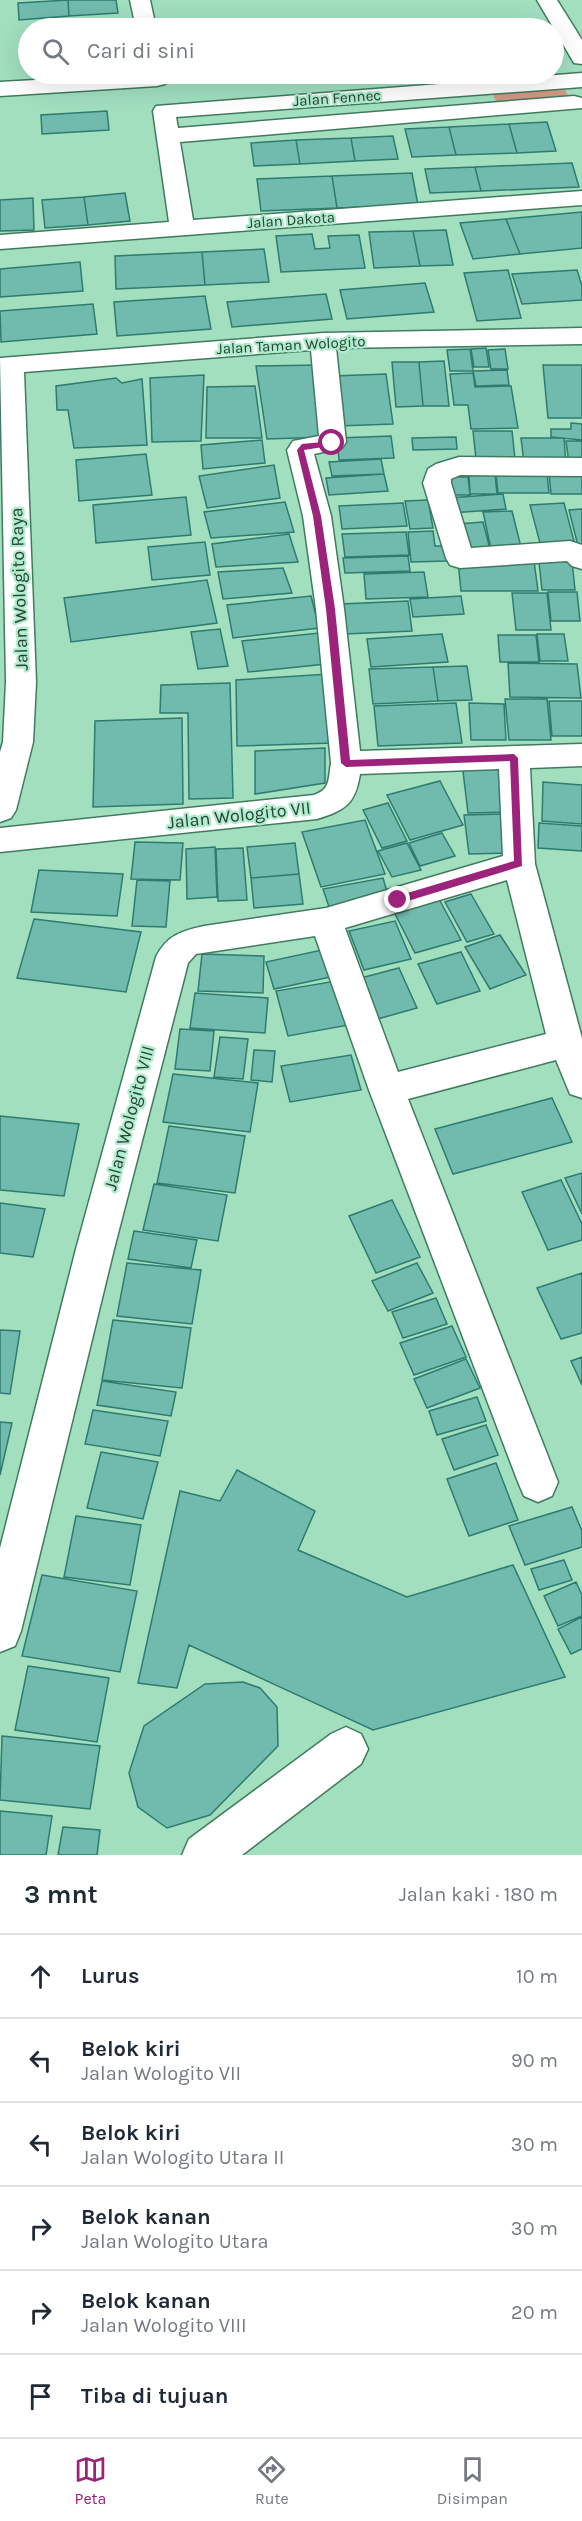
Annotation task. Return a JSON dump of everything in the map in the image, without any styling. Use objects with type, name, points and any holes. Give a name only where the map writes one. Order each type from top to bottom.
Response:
[{"type":"street","points":[[140,0],[144,18]]},
{"type":"street","points":[[547,0],[558,18]]},
{"type":"street","points":[[564,28],[582,57]]},
{"type":"street","name":"Jalan Fennec","points":[[564,81],[582,80]]},
{"type":"street","points":[[0,89],[60,84]]},
{"type":"street","points":[[159,84],[169,136],[182,228]]},
{"type":"street","name":"Jalan Fennec","points":[[164,111],[528,84]]},
{"type":"street","name":"Jalan Fennec","points":[[169,136],[582,103]]},
{"type":"street","name":"Jalan Dakota","points":[[0,242],[582,198]]},
{"type":"street","name":"Jalan Taman Wologito","points":[[6,366],[323,341],[582,336]]},
{"type":"street","name":"Jalan Wologito VII","points":[[0,840],[317,807],[334,800],[342,790],[346,763],[329,598],[317,516],[301,447],[333,442],[323,341]]},
{"type":"street","name":"Jalan Wologito Raya","points":[[0,810],[18,742],[21,682],[9,562],[6,366]]},
{"type":"street","points":[[582,467],[459,466],[438,475],[437,483],[460,558],[570,551],[576,553],[582,560]]},
{"type":"street","points":[[346,763],[582,754]]},
{"type":"street","points":[[514,758],[519,864],[566,1043],[582,1083]]},
{"type":"street","name":"Jalan Wologito VIII","points":[[0,1631],[95,1249],[173,957],[185,944],[204,939],[326,921],[519,864]]},
{"type":"street","points":[[326,921],[387,1090],[538,1482]]},
{"type":"street","points":[[387,1090],[566,1043]]},
{"type":"street","points":[[205,1855],[346,1749]]},
{"type":"shaded area","points":[[563,86],[569,97],[497,103],[492,93]]},
{"type":"building","points":[[68,0],[69,16],[19,18],[18,3]]},
{"type":"building","points":[[68,0],[116,0],[118,13],[69,16]]},
{"type":"building","points":[[107,111],[109,130],[42,134],[41,115]]},
{"type":"building","points":[[547,122],[556,151],[517,153],[509,124]]},
{"type":"building","points":[[509,124],[517,153],[456,155],[449,127]]},
{"type":"building","points":[[449,127],[456,155],[412,157],[405,129]]},
{"type":"building","points":[[393,136],[398,159],[355,161],[351,138]]},
{"type":"building","points":[[351,138],[355,161],[300,164],[296,140]]},
{"type":"building","points":[[296,140],[300,164],[254,166],[251,143]]},
{"type":"building","points":[[572,163],[579,187],[481,191],[475,167]]},
{"type":"building","points":[[475,167],[481,191],[430,193],[425,169]]},
{"type":"building","points":[[412,173],[418,205],[337,208],[332,176]]},
{"type":"building","points":[[332,176],[337,208],[261,211],[257,179]]},
{"type":"building","points":[[125,193],[130,221],[88,225],[84,197]]},
{"type":"building","points":[[84,197],[88,225],[45,228],[42,200]]},
{"type":"building","points":[[33,198],[34,230],[0,231],[0,200]]},
{"type":"building","points":[[582,212],[582,248],[520,254],[506,219]]},
{"type":"building","points":[[506,219],[520,254],[473,259],[460,223]]},
{"type":"building","points":[[446,230],[453,265],[420,266],[413,231]]},
{"type":"building","points":[[413,231],[420,266],[374,268],[369,232]]},
{"type":"building","points":[[312,234],[315,249],[330,248],[328,236],[359,235],[365,268],[281,272],[276,236]]},
{"type":"building","points":[[264,249],[269,282],[205,285],[202,252]]},
{"type":"building","points":[[202,252],[205,285],[116,289],[115,256]]},
{"type":"building","points":[[80,262],[83,291],[0,297],[0,269]]},
{"type":"building","points":[[508,270],[521,318],[477,321],[464,273]]},
{"type":"building","points":[[577,270],[582,286],[582,300],[522,304],[512,274]]},
{"type":"building","points":[[425,283],[434,312],[347,319],[340,290]]},
{"type":"building","points":[[326,294],[332,319],[232,327],[227,302]]},
{"type":"building","points":[[205,296],[211,329],[117,336],[114,302]]},
{"type":"building","points":[[93,304],[97,334],[1,342],[0,311]]},
{"type":"building","points":[[486,348],[489,367],[474,367],[471,349]]},
{"type":"building","points":[[470,349],[473,371],[450,371],[447,350]]},
{"type":"building","points":[[505,349],[508,369],[491,369],[488,350]]},
{"type":"building","points":[[444,361],[449,406],[423,406],[419,362]]},
{"type":"building","points":[[392,362],[419,362],[423,406],[396,407]]},
{"type":"building","points":[[321,365],[328,437],[267,439],[256,366]]},
{"type":"building","points":[[543,365],[582,365],[582,418],[548,418]]},
{"type":"building","points":[[507,370],[509,385],[476,386],[473,371]]},
{"type":"building","points":[[473,373],[475,387],[511,386],[518,428],[471,429],[468,405],[454,405],[450,374]]},
{"type":"building","points":[[386,374],[393,424],[338,426],[333,376]]},
{"type":"building","points":[[204,375],[201,441],[152,442],[150,378]]},
{"type":"building","points":[[116,378],[122,383],[142,379],[147,445],[74,448],[68,410],[57,410],[56,386]]},
{"type":"building","points":[[255,386],[262,438],[206,438],[207,387]]},
{"type":"building","points":[[571,423],[582,424],[582,440],[551,437],[551,429],[571,429]]},
{"type":"building","points":[[473,431],[512,431],[515,459],[476,459]]},
{"type":"building","points":[[391,436],[394,458],[339,460],[337,438]]},
{"type":"building","points":[[456,437],[457,449],[413,450],[412,438]]},
{"type":"building","points":[[521,438],[564,438],[566,464],[524,463]]},
{"type":"building","points":[[262,440],[265,463],[203,469],[201,445]]},
{"type":"building","points":[[566,441],[582,441],[582,463],[569,463]]},
{"type":"building","points":[[146,454],[152,495],[79,501],[76,460]]},
{"type":"building","points":[[381,459],[384,474],[332,476],[329,462]]},
{"type":"building","points":[[274,465],[280,498],[207,508],[199,476]]},
{"type":"building","points":[[549,473],[582,473],[582,494],[551,494]]},
{"type":"building","points":[[384,474],[388,491],[329,495],[326,478]]},
{"type":"building","points":[[469,474],[495,474],[497,494],[470,494]]},
{"type":"building","points":[[496,474],[547,474],[549,493],[498,493]]},
{"type":"building","points":[[443,477],[468,477],[470,495],[444,495]]},
{"type":"building","points":[[503,494],[506,509],[451,513],[448,498]]},
{"type":"building","points":[[186,497],[191,535],[96,543],[93,505]]},
{"type":"building","points":[[428,500],[433,528],[410,529],[405,501]]},
{"type":"building","points":[[285,502],[294,532],[211,538],[204,512]]},
{"type":"building","points":[[403,503],[407,526],[342,529],[339,506]]},
{"type":"building","points":[[564,503],[574,541],[540,543],[530,505]]},
{"type":"building","points":[[582,509],[582,546],[578,546],[569,510]]},
{"type":"building","points":[[512,511],[521,547],[491,549],[483,512]]},
{"type":"building","points":[[483,522],[491,553],[464,555],[458,524]]},
{"type":"building","points":[[433,531],[435,546],[445,546],[448,561],[411,562],[408,532]]},
{"type":"building","points":[[406,532],[409,555],[345,557],[342,534]]},
{"type":"building","points":[[289,534],[298,562],[216,567],[212,544]]},
{"type":"building","points":[[205,542],[210,575],[152,580],[148,547]]},
{"type":"building","points":[[408,556],[410,571],[345,573],[343,558]]},
{"type":"building","points":[[458,561],[534,561],[538,591],[461,591]]},
{"type":"building","points":[[572,561],[575,590],[542,590],[539,562]]},
{"type":"building","points":[[283,568],[292,593],[223,599],[218,572]]},
{"type":"building","points":[[424,572],[428,597],[366,599],[364,574]]},
{"type":"building","points":[[207,580],[217,623],[71,642],[64,598]]},
{"type":"building","points":[[548,592],[577,592],[580,621],[551,621]]},
{"type":"building","points":[[512,593],[547,593],[551,630],[516,630]]},
{"type":"building","points":[[311,596],[319,628],[233,638],[227,605]]},
{"type":"building","points":[[461,596],[464,614],[413,617],[410,599]]},
{"type":"building","points":[[408,601],[412,631],[345,634],[341,604]]},
{"type":"building","points":[[220,629],[228,666],[198,669],[191,632]]},
{"type":"building","points":[[319,633],[326,664],[248,672],[242,641]]},
{"type":"building","points":[[442,634],[448,662],[371,667],[367,639]]},
{"type":"building","points":[[537,634],[564,634],[568,661],[540,661]]},
{"type":"building","points":[[498,635],[536,635],[539,662],[500,662]]},
{"type":"building","points":[[508,663],[577,664],[581,698],[510,697]]},
{"type":"building","points":[[467,666],[472,700],[438,701],[433,667]]},
{"type":"building","points":[[433,667],[438,701],[373,704],[369,669]]},
{"type":"building","points":[[329,674],[333,743],[237,746],[236,680]]},
{"type":"building","points":[[230,683],[233,798],[189,799],[188,713],[160,713],[161,685]]},
{"type":"building","points":[[505,699],[547,699],[551,740],[509,740]]},
{"type":"building","points":[[549,701],[582,701],[582,736],[552,736]]},
{"type":"building","points":[[456,703],[462,743],[378,746],[374,706]]},
{"type":"building","points":[[469,703],[504,704],[506,740],[471,740]]},
{"type":"building","points":[[182,718],[183,804],[93,807],[95,721]]},
{"type":"building","points":[[325,748],[325,783],[255,794],[255,751]]},
{"type":"building","points":[[462,763],[506,764],[512,812],[468,813]]},
{"type":"building","points":[[440,781],[463,825],[410,840],[387,795]]},
{"type":"building","points":[[543,782],[582,785],[582,824],[542,821]]},
{"type":"building","points":[[388,803],[407,841],[382,848],[363,810]]},
{"type":"building","points":[[503,814],[509,853],[469,854],[464,815]]},
{"type":"building","points":[[365,820],[385,874],[321,887],[302,832]]},
{"type":"building","points":[[539,823],[582,826],[582,851],[538,848]]},
{"type":"building","points":[[442,833],[455,856],[420,866],[409,843]]},
{"type":"building","points":[[135,842],[183,843],[180,880],[131,879]]},
{"type":"building","points":[[295,843],[299,874],[251,878],[247,847]]},
{"type":"building","points":[[407,843],[421,870],[392,877],[378,851]]},
{"type":"building","points":[[215,847],[217,897],[187,899],[186,849]]},
{"type":"building","points":[[243,848],[247,900],[218,901],[216,849]]},
{"type":"building","points":[[39,870],[123,874],[117,916],[31,912]]},
{"type":"building","points":[[299,874],[303,904],[254,908],[251,878]]},
{"type":"building","points":[[383,878],[388,895],[329,907],[323,889]]},
{"type":"building","points":[[137,880],[170,881],[166,927],[132,926]]},
{"type":"building","points":[[471,894],[494,934],[467,942],[445,902]]},
{"type":"building","points":[[439,899],[461,940],[415,953],[394,912]]},
{"type":"building","points":[[34,919],[141,932],[126,992],[17,978]]},
{"type":"building","points":[[395,921],[411,959],[364,970],[349,931]]},
{"type":"building","points":[[500,935],[526,975],[490,989],[465,947]]},
{"type":"building","points":[[331,948],[340,975],[274,989],[266,962]]},
{"type":"building","points":[[461,952],[480,991],[437,1004],[418,964]]},
{"type":"building","points":[[202,954],[264,956],[263,993],[198,991]]},
{"type":"building","points":[[399,968],[417,1008],[374,1020],[357,979]]},
{"type":"building","points":[[342,980],[354,1024],[288,1036],[276,991]]},
{"type":"building","points":[[195,993],[268,998],[265,1033],[190,1028]]},
{"type":"building","points":[[180,1029],[214,1031],[210,1071],[175,1069]]},
{"type":"building","points":[[220,1037],[248,1039],[243,1079],[214,1077]]},
{"type":"building","points":[[254,1050],[275,1051],[272,1082],[251,1080]]},
{"type":"building","points":[[351,1055],[361,1090],[290,1102],[281,1066]]},
{"type":"building","points":[[173,1074],[258,1083],[250,1132],[163,1122]]},
{"type":"building","points":[[552,1098],[572,1142],[453,1174],[435,1129]]},
{"type":"building","points":[[0,1116],[79,1124],[64,1196],[0,1190]]},
{"type":"building","points":[[169,1126],[245,1136],[235,1193],[157,1183]]},
{"type":"building","points":[[582,1173],[582,1214],[565,1178]]},
{"type":"building","points":[[561,1180],[582,1224],[582,1240],[548,1250],[522,1192]]},
{"type":"building","points":[[154,1184],[227,1195],[218,1241],[143,1230]]},
{"type":"building","points":[[392,1200],[420,1257],[376,1273],[349,1216]]},
{"type":"building","points":[[0,1203],[45,1209],[33,1257],[0,1253]]},
{"type":"building","points":[[134,1231],[197,1240],[191,1268],[128,1259]]},
{"type":"building","points":[[127,1263],[201,1270],[192,1324],[117,1316]]},
{"type":"building","points":[[417,1263],[433,1293],[388,1311],[372,1281]]},
{"type":"building","points":[[582,1273],[582,1333],[561,1339],[537,1288]]},
{"type":"building","points":[[436,1298],[447,1324],[403,1338],[392,1312]]},
{"type":"building","points":[[113,1320],[191,1328],[182,1388],[102,1380]]},
{"type":"building","points":[[452,1326],[466,1357],[414,1375],[400,1343]]},
{"type":"building","points":[[0,1330],[20,1331],[10,1394],[0,1393]]},
{"type":"building","points":[[582,1357],[582,1385],[571,1361]]},
{"type":"building","points":[[466,1359],[480,1388],[427,1408],[414,1379]]},
{"type":"building","points":[[102,1381],[176,1392],[171,1416],[97,1405]]},
{"type":"building","points":[[477,1397],[486,1421],[437,1435],[429,1411]]},
{"type":"building","points":[[93,1410],[168,1421],[160,1456],[85,1444]]},
{"type":"building","points":[[0,1422],[12,1423],[0,1475]]},
{"type":"building","points":[[486,1425],[498,1455],[454,1470],[442,1439]]},
{"type":"building","points":[[101,1452],[158,1462],[143,1519],[87,1508]]},
{"type":"building","points":[[496,1463],[518,1520],[469,1536],[447,1479]]},
{"type":"building","points":[[237,1470],[315,1511],[298,1550],[407,1597],[513,1565],[565,1677],[373,1730],[189,1645],[177,1688],[138,1683],[180,1491],[220,1501]]},
{"type":"building","points":[[572,1507],[582,1531],[582,1547],[525,1565],[509,1526]]},
{"type":"building","points":[[76,1516],[141,1525],[130,1585],[64,1577]]},
{"type":"building","points":[[564,1560],[572,1580],[539,1590],[531,1569]]},
{"type":"building","points":[[42,1575],[137,1591],[120,1672],[22,1656]]},
{"type":"building","points":[[576,1582],[582,1595],[582,1616],[558,1626],[544,1596]]},
{"type":"building","points":[[582,1617],[582,1649],[571,1654],[558,1629]]},
{"type":"building","points":[[28,1666],[109,1678],[97,1742],[15,1730]]},
{"type":"building","points":[[243,1682],[260,1688],[277,1707],[278,1746],[210,1815],[167,1828],[138,1807],[129,1773],[144,1726],[205,1684]]},
{"type":"building","points":[[2,1736],[100,1746],[90,1809],[0,1800]]},
{"type":"building","points":[[0,1811],[52,1816],[46,1855],[0,1855]]},
{"type":"building","points":[[63,1827],[100,1830],[97,1855],[58,1855]]},
{"type":"route","points":[[332,443],[301,447],[300,450],[317,516],[330,609],[346,763],[514,758],[519,864],[398,900]]}]
